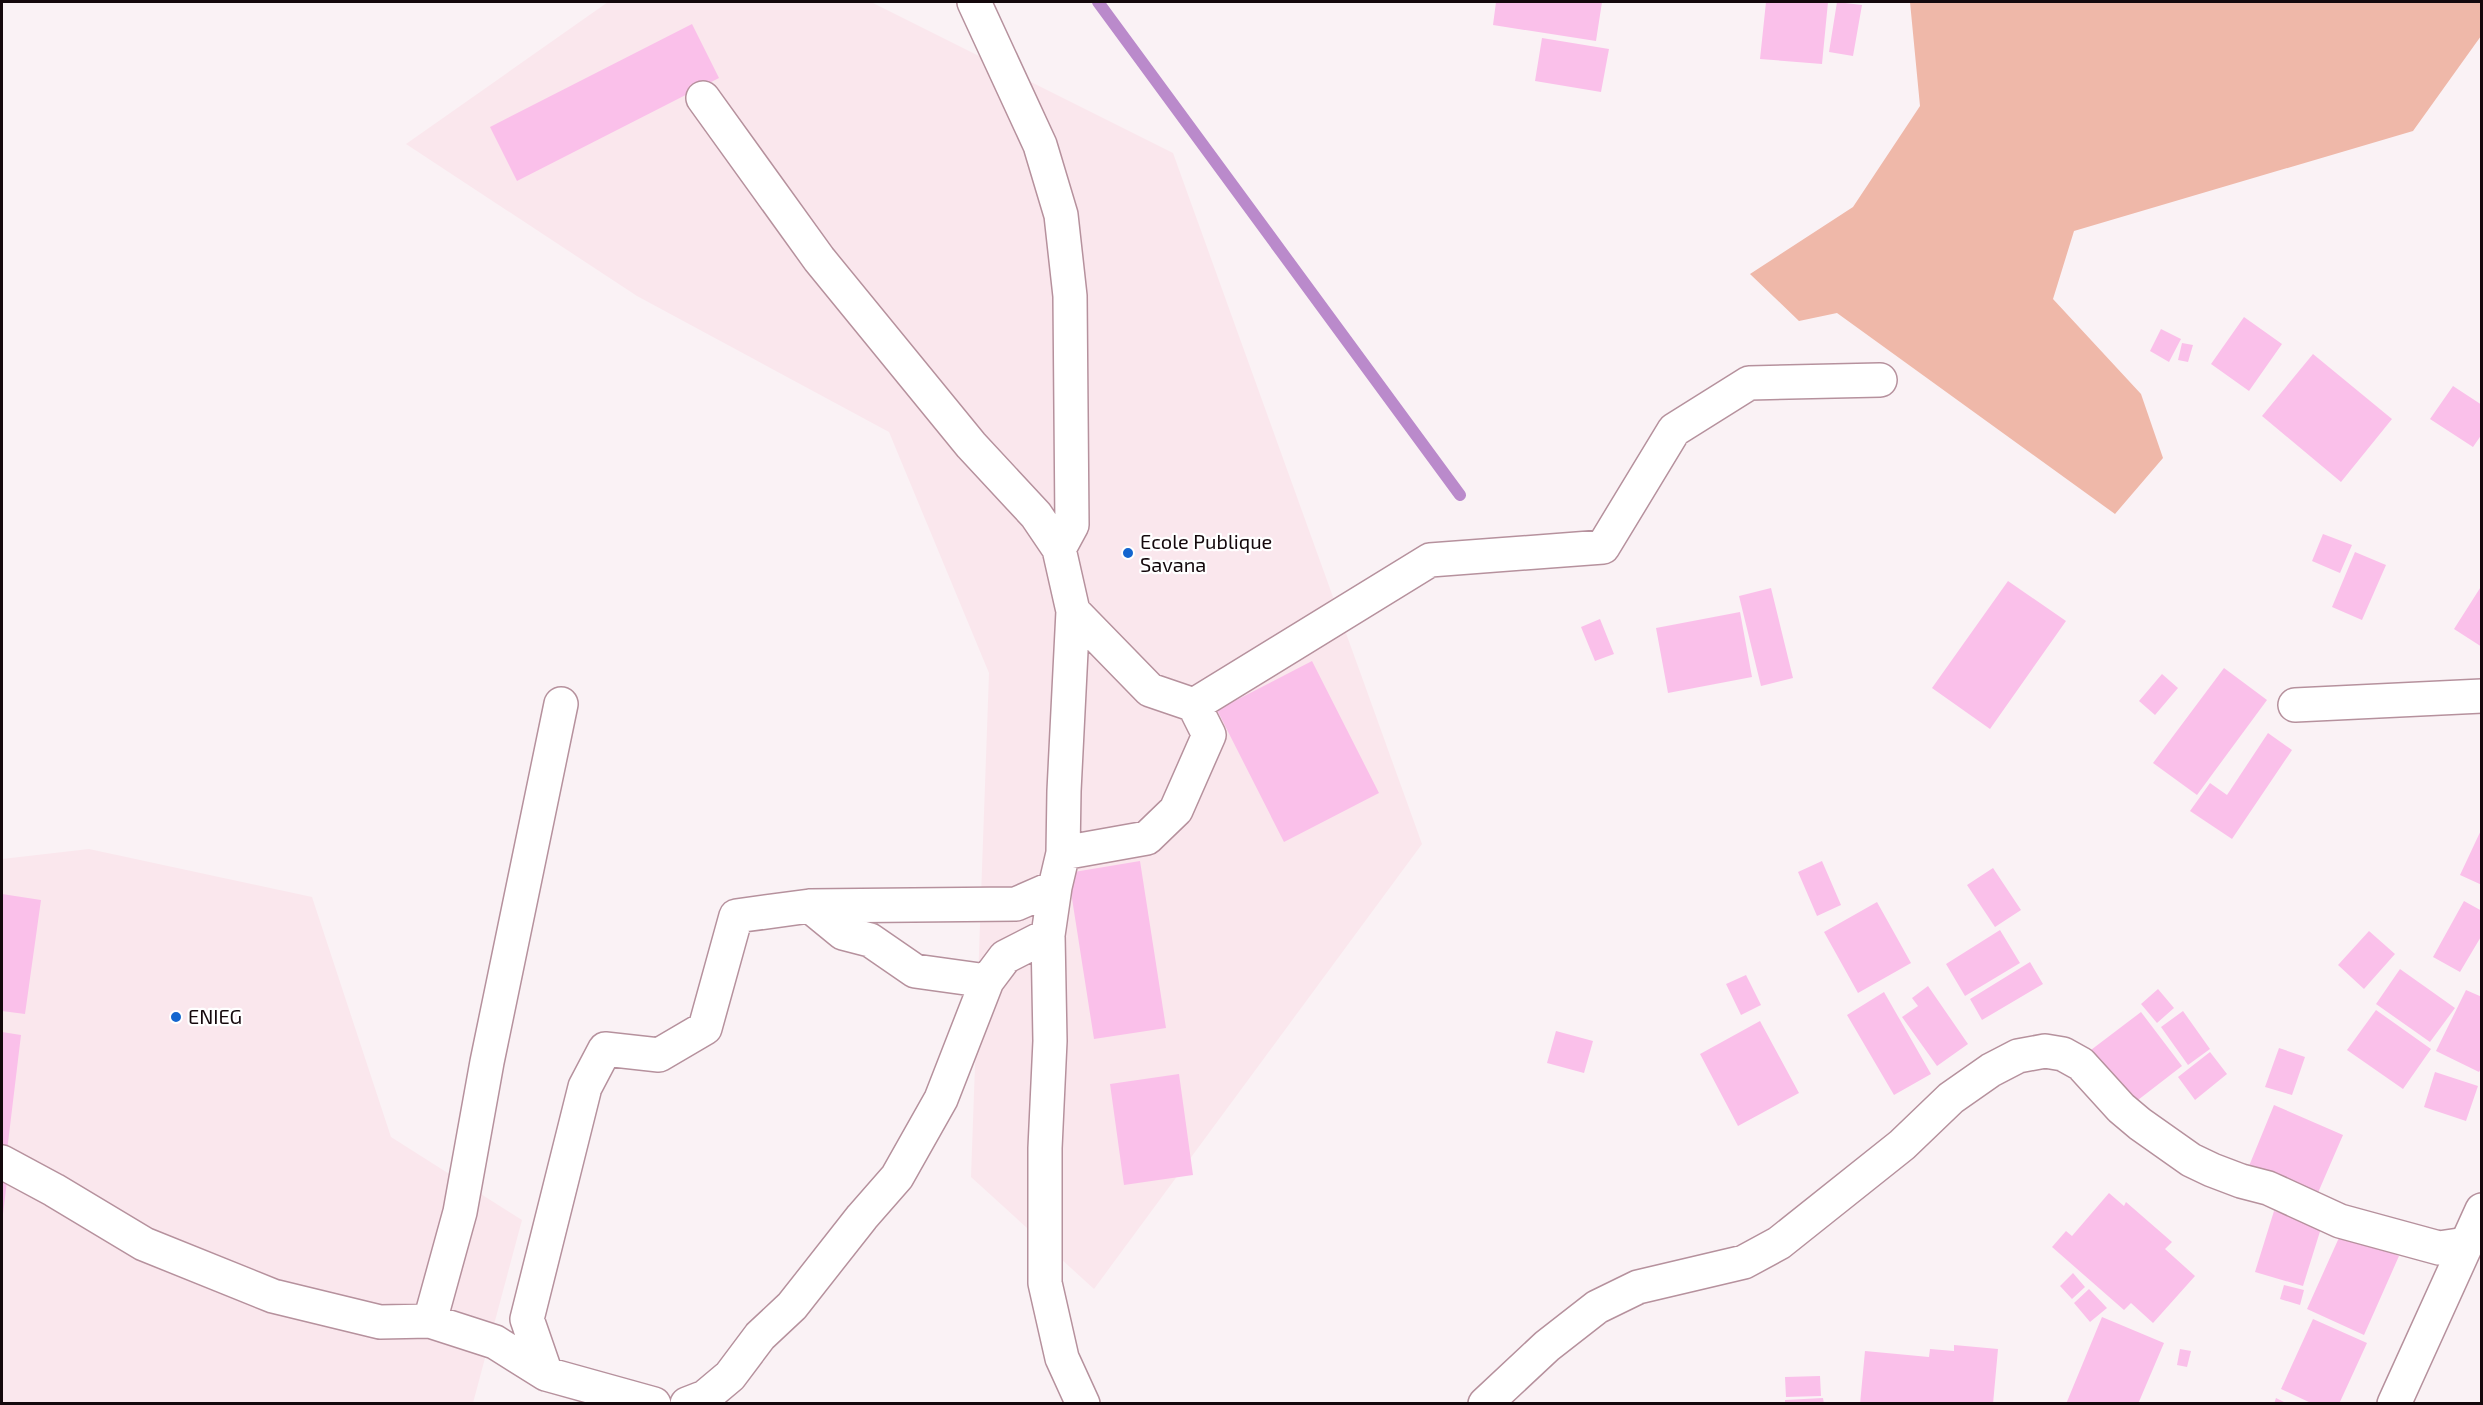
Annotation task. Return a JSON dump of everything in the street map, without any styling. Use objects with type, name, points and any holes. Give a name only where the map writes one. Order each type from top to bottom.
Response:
[{"type":"street","points":[[974,2],[1040,145],[1060,215],[1070,296],[1072,525],[1059,549]]},
{"type":"street","points":[[703,98],[819,260],[971,446],[1036,515],[1059,549],[1073,611],[1063,853],[1054,887],[1048,935],[1050,1041],[1045,1148],[1045,1283],[1062,1358],[1083,1404]]},
{"type":"street","points":[[1194,705],[1430,560],[1604,547],[1674,430],[1749,383],[1880,381]]},
{"type":"street","points":[[1063,853],[1147,838],[1176,810],[1209,735],[1194,705],[1150,690],[1073,611]]},
{"type":"street","points":[[2295,705],[2481,696]]},
{"type":"street","points":[[430,1321],[459,1212],[487,1062],[561,704]]},
{"type":"street","points":[[546,1374],[527,1319],[585,1087],[605,1049],[659,1055],[705,1028],[736,916],[810,906],[1016,904],[1054,887]]},
{"type":"street","points":[[810,906],[843,933],[870,940],[915,970],[987,981]]},
{"type":"street","points":[[687,1404],[705,1397],[730,1376],[760,1336],[792,1306],[862,1217],[897,1177],[941,1099],[987,981],[1005,957],[1048,935]]},
{"type":"street","points":[[1485,1404],[1548,1346],[1597,1307],[1638,1287],[1744,1262],[1779,1243],[1902,1144],[1951,1098],[1991,1070],[2018,1056],[2044,1052],[2063,1054],[2081,1064],[2121,1108],[2140,1125],[2191,1160],[2212,1170],[2268,1188],[2340,1221],[2439,1248],[2466,1244]]},
{"type":"street","points":[[2,1162],[144,1244],[273,1296],[380,1322],[430,1321],[495,1342],[546,1374],[654,1404]]},
{"type":"street","points":[[2394,1404],[2481,1210]]},
{"type":"shaded area","name":"Ecole Publique Savana","points":[[608,2],[871,2],[1173,153],[1422,844],[1094,1289],[971,1177],[989,673],[889,432],[637,296],[406,144]]},
{"type":"shaded area","points":[[1910,2],[2481,2],[2481,36],[2413,131],[2074,231],[2053,299],[2141,394],[2163,458],[2115,514],[1837,313],[1799,321],[1750,274],[1853,207],[1920,106]]},
{"type":"shaded area","name":"ENIEG","points":[[89,849],[312,897],[391,1137],[522,1220],[473,1403],[2,1403],[2,859]]},
{"type":"building","points":[[1496,2],[1602,2],[1596,41],[1493,25]]},
{"type":"building","points":[[1766,2],[1828,2],[1822,64],[1760,59]]},
{"type":"building","points":[[1837,2],[1862,5],[1853,56],[1829,52]]},
{"type":"building","points":[[692,24],[719,78],[517,181],[490,127]]},
{"type":"building","points":[[1542,38],[1609,49],[1601,92],[1535,81]]},
{"type":"building","points":[[2244,317],[2282,344],[2249,391],[2211,364]]},
{"type":"building","points":[[2161,329],[2181,339],[2169,362],[2150,351]]},
{"type":"building","points":[[2182,343],[2193,345],[2188,362],[2178,360]]},
{"type":"building","points":[[2313,354],[2392,419],[2341,482],[2262,416]]},
{"type":"building","points":[[2453,386],[2482,405],[2482,434],[2473,447],[2430,419]]},
{"type":"building","points":[[2323,534],[2352,545],[2340,573],[2312,561]]},
{"type":"building","points":[[2355,552],[2386,565],[2362,620],[2332,607]]},
{"type":"building","points":[[2008,581],[2066,621],[1990,729],[1932,688]]},
{"type":"building","points":[[2482,585],[2482,647],[2454,629]]},
{"type":"building","points":[[1771,588],[1793,678],[1761,686],[1739,596]]},
{"type":"building","points":[[1740,612],[1752,677],[1668,693],[1656,628]]},
{"type":"building","points":[[1600,619],[1614,654],[1595,661],[1581,627]]},
{"type":"building","points":[[1312,661],[1379,793],[1284,842],[1217,710]]},
{"type":"building","points":[[2224,668],[2267,700],[2197,795],[2153,763]]},
{"type":"building","points":[[2162,674],[2178,688],[2155,715],[2139,701]]},
{"type":"building","points":[[2268,733],[2292,750],[2232,839],[2190,811],[2210,783],[2227,795]]},
{"type":"building","points":[[2482,828],[2482,885],[2460,875]]},
{"type":"building","points":[[1140,861],[1166,1028],[1094,1039],[1068,873]]},
{"type":"building","points":[[1822,861],[1841,905],[1817,916],[1798,872]]},
{"type":"building","points":[[1993,868],[2021,910],[1995,927],[1967,885]]},
{"type":"building","points":[[2,894],[41,900],[25,1014],[2,1011]]},
{"type":"building","points":[[2464,901],[2482,911],[2482,935],[2460,972],[2433,957]]},
{"type":"building","points":[[1877,902],[1911,963],[1858,993],[1824,932]]},
{"type":"building","points":[[2000,930],[2020,963],[1965,996],[1946,964]]},
{"type":"building","points":[[2369,931],[2395,954],[2364,989],[2338,965]]},
{"type":"building","points":[[2030,962],[2043,984],[1982,1020],[1970,999]]},
{"type":"building","points":[[2400,969],[2455,1008],[2430,1042],[2376,1004]]},
{"type":"building","points":[[1746,975],[1761,1005],[1741,1015],[1726,984]]},
{"type":"building","points":[[1928,986],[1968,1044],[1937,1066],[1902,1017],[1918,1006],[1912,998]]},
{"type":"building","points":[[2158,989],[2174,1008],[2157,1023],[2141,1004]]},
{"type":"building","points":[[2466,990],[2482,997],[2482,1067],[2479,1072],[2436,1051]]},
{"type":"building","points":[[1884,992],[1931,1074],[1894,1095],[1847,1015]]},
{"type":"building","points":[[2376,1010],[2431,1049],[2403,1089],[2347,1050]]},
{"type":"building","points":[[2183,1011],[2210,1049],[2188,1065],[2161,1027]]},
{"type":"building","points":[[2141,1012],[2182,1066],[2125,1110],[2083,1056]]},
{"type":"building","points":[[1760,1021],[1799,1093],[1738,1126],[1700,1054]]},
{"type":"building","points":[[1556,1031],[1593,1041],[1584,1073],[1547,1063]]},
{"type":"building","points":[[2,1032],[21,1035],[7,1151],[2,1150]]},
{"type":"building","points":[[2279,1048],[2305,1057],[2292,1095],[2265,1087]]},
{"type":"building","points":[[2210,1052],[2227,1074],[2195,1100],[2178,1077]]},
{"type":"building","points":[[2435,1072],[2478,1086],[2466,1121],[2424,1107]]},
{"type":"building","points":[[1179,1074],[1193,1175],[1124,1185],[1110,1084]]},
{"type":"building","points":[[2274,1105],[2343,1135],[2317,1195],[2249,1166]]},
{"type":"building","points":[[2,1173],[8,1173],[3,1214],[2,1214]]},
{"type":"building","points":[[2109,1193],[2124,1206],[2126,1202],[2172,1242],[2165,1249],[2195,1276],[2153,1323],[2131,1303],[2124,1310],[2052,1247],[2066,1231],[2072,1236]]},
{"type":"building","points":[[2274,1211],[2322,1225],[2303,1286],[2255,1272]]},
{"type":"building","points":[[2342,1231],[2399,1256],[2364,1335],[2307,1309]]},
{"type":"building","points":[[2073,1273],[2085,1287],[2072,1299],[2060,1286]]},
{"type":"building","points":[[2284,1285],[2304,1290],[2300,1305],[2280,1299]]},
{"type":"building","points":[[2089,1289],[2107,1308],[2090,1322],[2074,1303]]},
{"type":"building","points":[[2102,1317],[2164,1343],[2138,1404],[2066,1404]]},
{"type":"building","points":[[2313,1319],[2367,1343],[2339,1404],[2313,1404],[2281,1389]]},
{"type":"building","points":[[1954,1345],[1998,1349],[1993,1404],[1860,1404],[1865,1351],[1929,1357],[1930,1349],[1954,1351]]},
{"type":"building","points":[[2180,1349],[2191,1351],[2187,1367],[2177,1365]]},
{"type":"building","points":[[1820,1376],[1821,1396],[1786,1397],[1785,1377]]},
{"type":"building","points":[[1823,1398],[1824,1404],[1785,1404],[1785,1400]]},
{"type":"building","points":[[2276,1398],[2288,1404],[2274,1404]]},
{"type":"waterway","points":[[1098,2],[1460,495]]},
{"type":"place","name":"Ecole Publique Savana","points":[[1128,553]]},
{"type":"place","name":"ENIEG","points":[[176,1017]]}]
